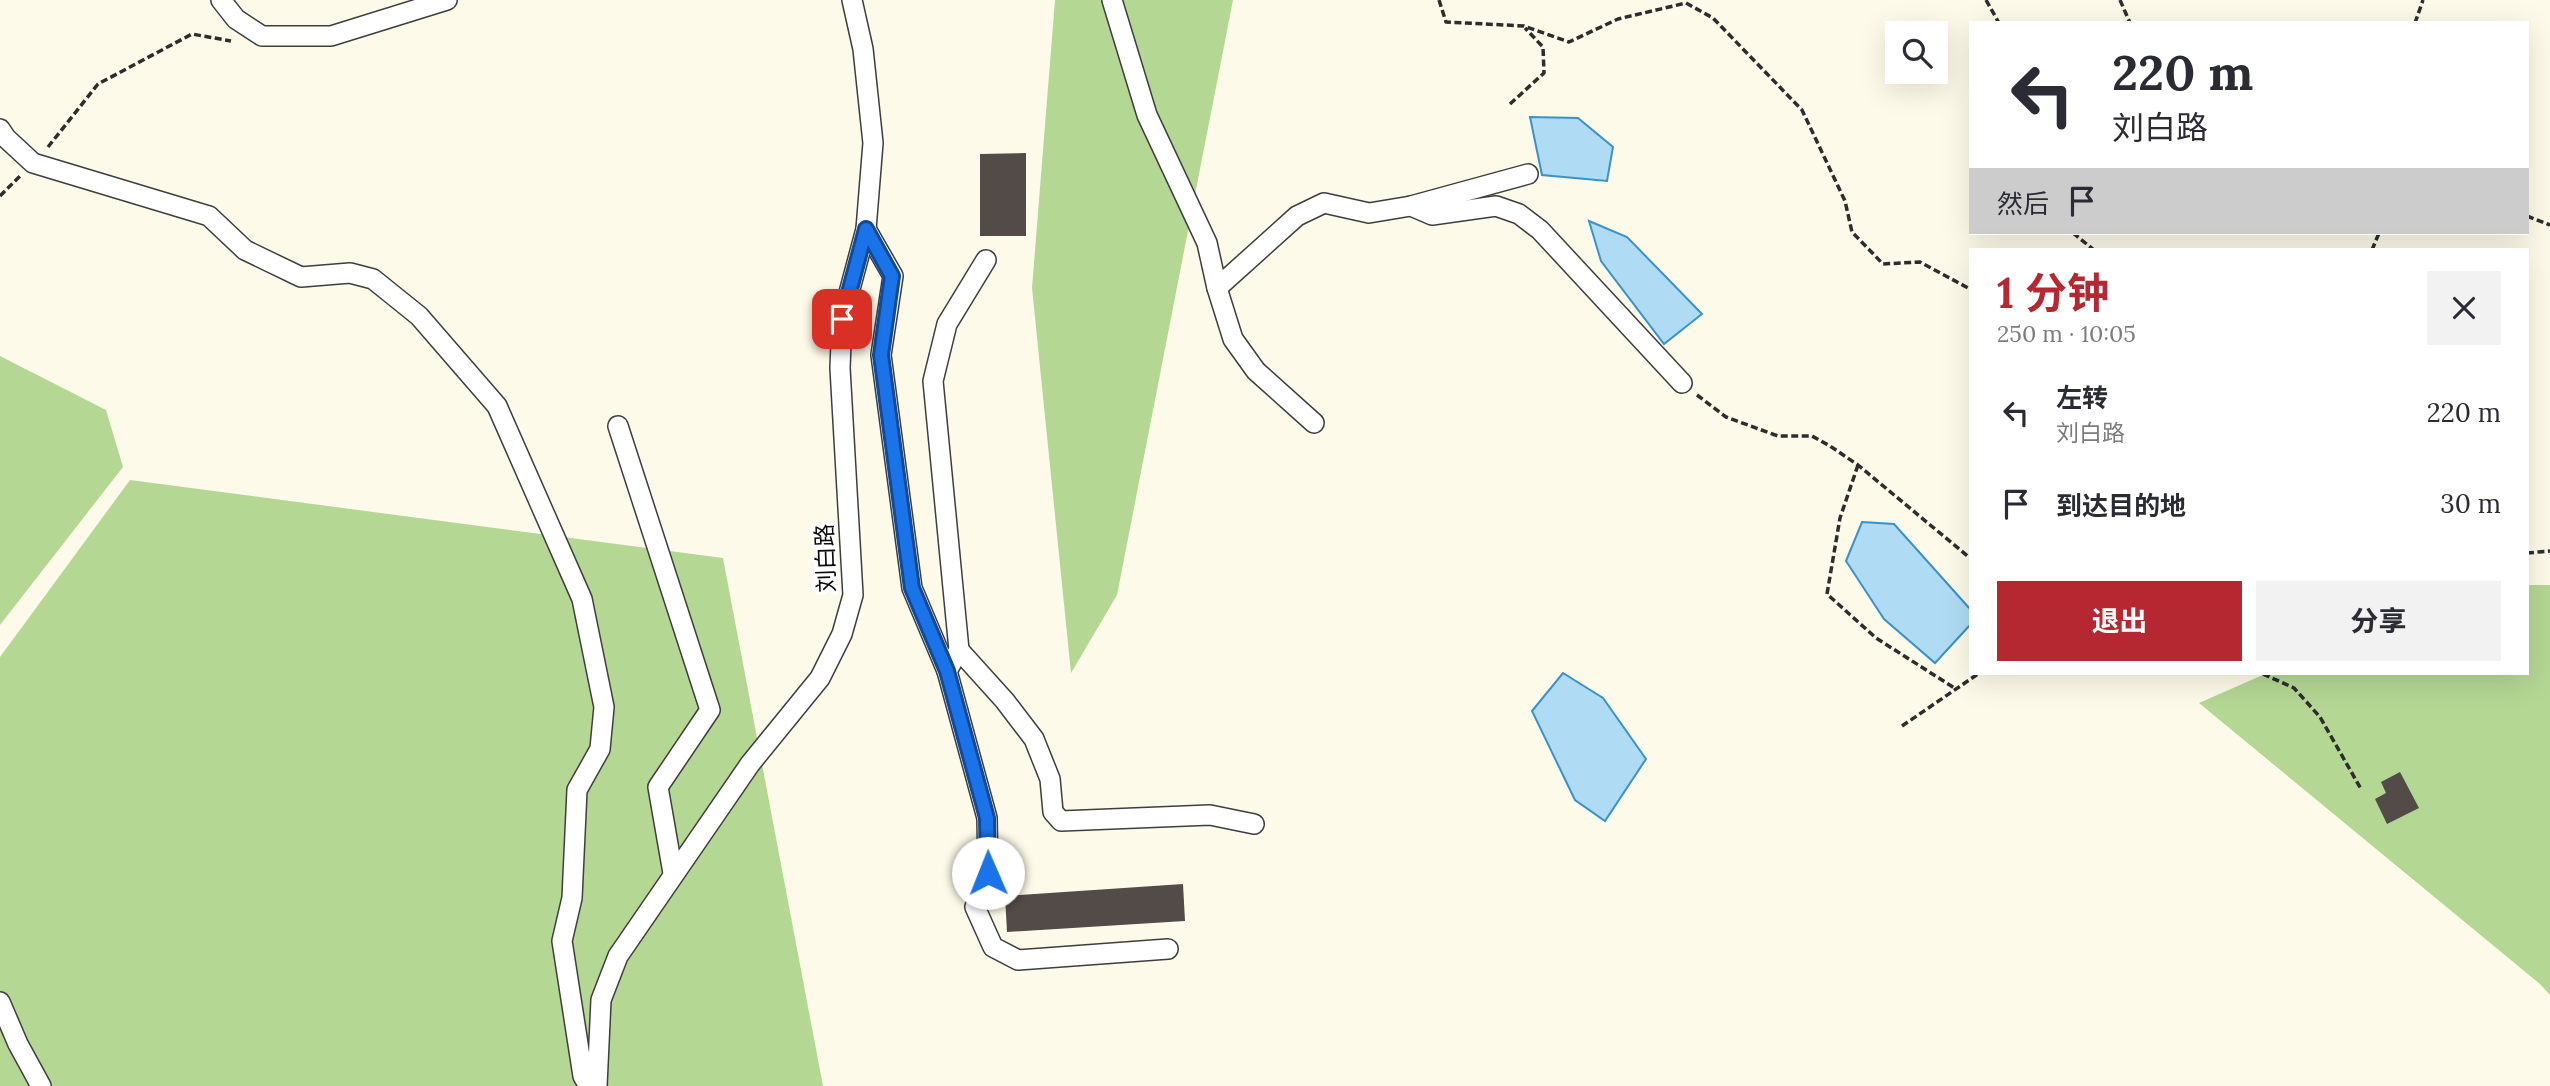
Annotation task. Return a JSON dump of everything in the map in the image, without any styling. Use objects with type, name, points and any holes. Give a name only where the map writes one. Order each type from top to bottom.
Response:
[{"type":"street","points":[[221,0],[236,19],[262,36],[331,36],[447,0]]},
{"type":"street","name":"刘白路","points":[[597,1086],[601,1000],[618,956],[750,764],[820,678],[842,634],[853,595],[840,368],[842,319],[866,229],[873,143],[863,49],[852,0]]},
{"type":"street","points":[[1112,0],[1147,115],[1207,243],[1217,288],[1233,339],[1256,371],[1314,423]]},
{"type":"street","points":[[0,129],[33,163],[209,216],[245,250],[301,277],[350,273],[373,279],[419,316],[497,406],[582,599],[604,707],[600,749],[577,790],[572,898],[562,941],[583,1076],[589,1086]]},
{"type":"street","points":[[1217,288],[1297,216],[1324,203],[1369,213],[1411,206],[1528,174]]},
{"type":"street","points":[[1411,206],[1432,215],[1496,206],[1519,214],[1540,230],[1682,383]]},
{"type":"street","points":[[866,229],[892,276],[881,355],[912,588],[947,671],[987,818],[988,873],[975,907],[993,947],[1018,960],[1168,949]]},
{"type":"street","points":[[947,671],[959,650],[933,381],[947,324],[986,260]]},
{"type":"street","points":[[618,426],[710,710],[658,787],[673,873]]},
{"type":"street","points":[[959,650],[1005,701],[1034,739],[1050,779],[1053,811],[1061,821],[1210,815],[1254,824]]},
{"type":"street","points":[[0,1002],[41,1086]]},
{"type":"path","points":[[1439,0],[1447,22],[1524,26],[1569,42],[1618,19],[1686,3],[1713,18],[1802,110],[1845,201],[1852,232],[1883,264],[1920,262],[1969,288]]},
{"type":"path","points":[[1986,0],[1998,21]]},
{"type":"path","points":[[2120,0],[2129,21]]},
{"type":"path","points":[[2416,21],[2423,0]]},
{"type":"path","points":[[1510,104],[1544,73],[1543,47],[1524,26]]},
{"type":"path","points":[[0,196],[62,132],[98,84],[192,34]]},
{"type":"path","points":[[2529,217],[2550,225]]},
{"type":"path","points":[[2075,235],[2092,248]]},
{"type":"path","points":[[1682,383],[1726,417],[1778,436],[1812,436],[1858,465],[1969,557]]},
{"type":"path","points":[[1858,465],[1840,518],[1827,594],[1875,639],[1956,688]]},
{"type":"path","points":[[2529,553],[2550,551]]},
{"type":"path","points":[[1902,726],[1976,675]]},
{"type":"path","points":[[2265,675],[2294,688],[2320,717],[2361,789]]},
{"type":"green space","points":[[1055,0],[1233,0],[1117,595],[1071,673],[1032,288]]},
{"type":"green space","points":[[0,356],[106,410],[123,467],[0,625]]},
{"type":"green space","points":[[130,480],[723,558],[823,1086],[0,1086],[0,657]]},
{"type":"green space","points":[[2529,585],[2550,585],[2550,995],[2540,984],[2199,703],[2263,675],[2529,675]]},
{"type":"water","points":[[1530,117],[1578,118],[1613,147],[1607,181],[1542,175]]},
{"type":"water","points":[[1589,221],[1627,237],[1702,314],[1664,344],[1601,261]]},
{"type":"water","points":[[1862,522],[1894,524],[1969,608],[1969,626],[1935,663],[1884,619],[1846,561]]},
{"type":"water","points":[[1563,673],[1603,698],[1646,759],[1605,821],[1575,800],[1532,711]]},
{"type":"building","points":[[1026,153],[1026,236],[980,236],[980,154]]},
{"type":"building","points":[[2400,772],[2419,808],[2387,824],[2375,799],[2386,793],[2381,782]]},
{"type":"building","points":[[1183,884],[1185,921],[1007,932],[1005,896]]},
{"type":"route","points":[[842,319],[866,229],[892,276],[881,355],[912,588],[947,671],[987,818],[988,873]]}]
